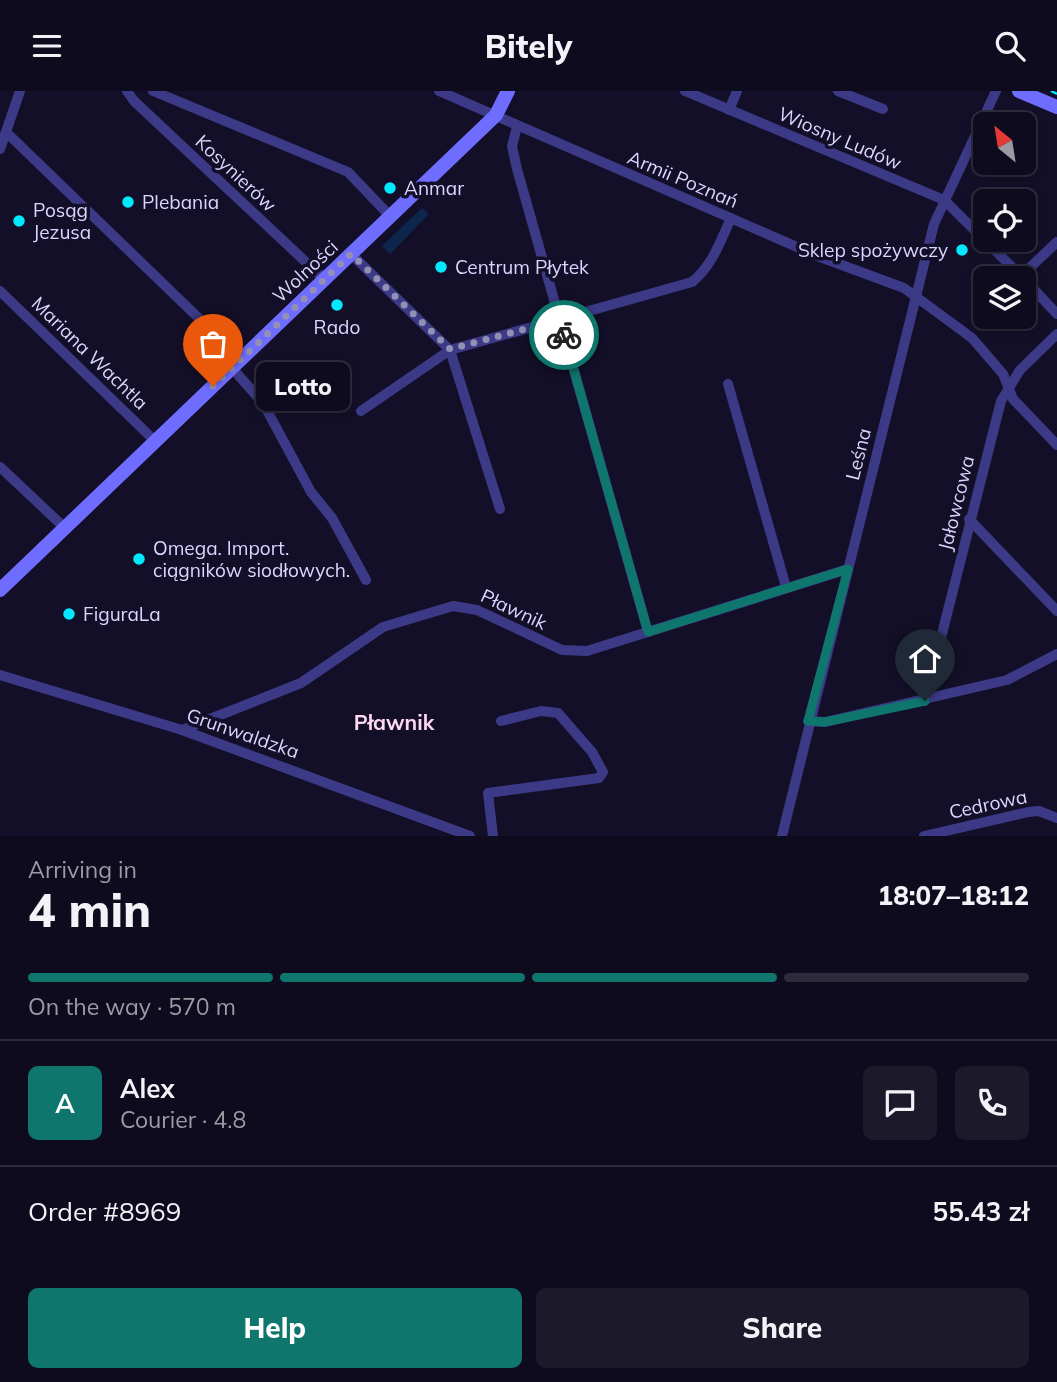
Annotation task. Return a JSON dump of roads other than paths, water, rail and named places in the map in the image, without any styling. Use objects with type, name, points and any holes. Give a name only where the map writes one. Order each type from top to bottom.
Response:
[{"type":"street","points":[[0,149],[20,91]]},
{"type":"street","name":"Kosynierów","points":[[127,91],[134,101],[324,279]]},
{"type":"street","points":[[153,91],[348,172],[390,216]]},
{"type":"street","name":"Armii Poznań","points":[[439,91],[517,127],[915,295],[972,338],[1003,375],[1006,388],[1057,445]]},
{"type":"street","name":"Wolności","points":[[0,590],[496,115],[508,91]]},
{"type":"street","name":"Wiosny Ludów","points":[[685,91],[944,200]]},
{"type":"street","points":[[729,110],[737,91]]},
{"type":"street","points":[[838,91],[883,109]]},
{"type":"street","name":"Leśna","points":[[786,835],[808,721],[933,223],[996,91]]},
{"type":"street","points":[[1020,91],[1057,107]]},
{"type":"street","points":[[517,127],[512,146],[514,158],[648,632]]},
{"type":"street","points":[[6,132],[237,363],[263,403],[311,492],[332,518],[366,580]]},
{"type":"street","points":[[944,200],[1011,266]]},
{"type":"street","points":[[361,411],[450,349],[692,282],[712,260],[731,218]]},
{"type":"street","points":[[1034,266],[1057,242]]},
{"type":"street","points":[[351,254],[450,349],[500,509]]},
{"type":"street","name":"Mariana Wachtla","points":[[0,291],[155,441]]},
{"type":"street","points":[[1036,292],[1057,314]]},
{"type":"street","name":"Jałowcowa","points":[[925,701],[1006,388],[1057,334]]},
{"type":"street","points":[[729,384],[786,587]]},
{"type":"street","points":[[0,467],[65,528]]},
{"type":"street","points":[[970,519],[1057,611]]},
{"type":"street","name":"Pławnik","points":[[182,730],[301,683],[383,627],[453,606],[477,610],[539,641],[571,652],[594,650],[848,569]]},
{"type":"street","points":[[808,721],[825,722],[1007,680],[1057,654]]},
{"type":"street","name":"Grunwaldzka","points":[[0,675],[182,730],[470,836]]},
{"type":"street","points":[[493,836],[488,793],[599,778],[603,772],[596,758],[558,713],[541,711],[500,720]]},
{"type":"street","name":"Cedrowa","points":[[924,836],[1028,812],[1039,811],[1057,818]]},
{"type":"water","points":[[422,208],[429,214],[390,254],[382,246]]},
{"type":"railway","points":[[1051,91],[1057,94]]},
{"type":"place","name":"Anmar","points":[[390,188]]},
{"type":"place","name":"Plebania","points":[[128,202]]},
{"type":"place","name":"Posąg Jezusa","points":[[19,221]]},
{"type":"place","name":"Sklep spożywczy","points":[[962,250]]},
{"type":"place","name":"Centrum Płytek","points":[[441,267]]},
{"type":"place","name":"Rado","points":[[337,305]]},
{"type":"place","name":"Lotto","points":[[213,386]]},
{"type":"place","name":"Omega. Import. ciągników siodłowych.","points":[[139,559]]},
{"type":"place","name":"FiguraLa","points":[[69,614]]},
{"type":"district","name":"Pławnik","points":[[394,722]]}]
